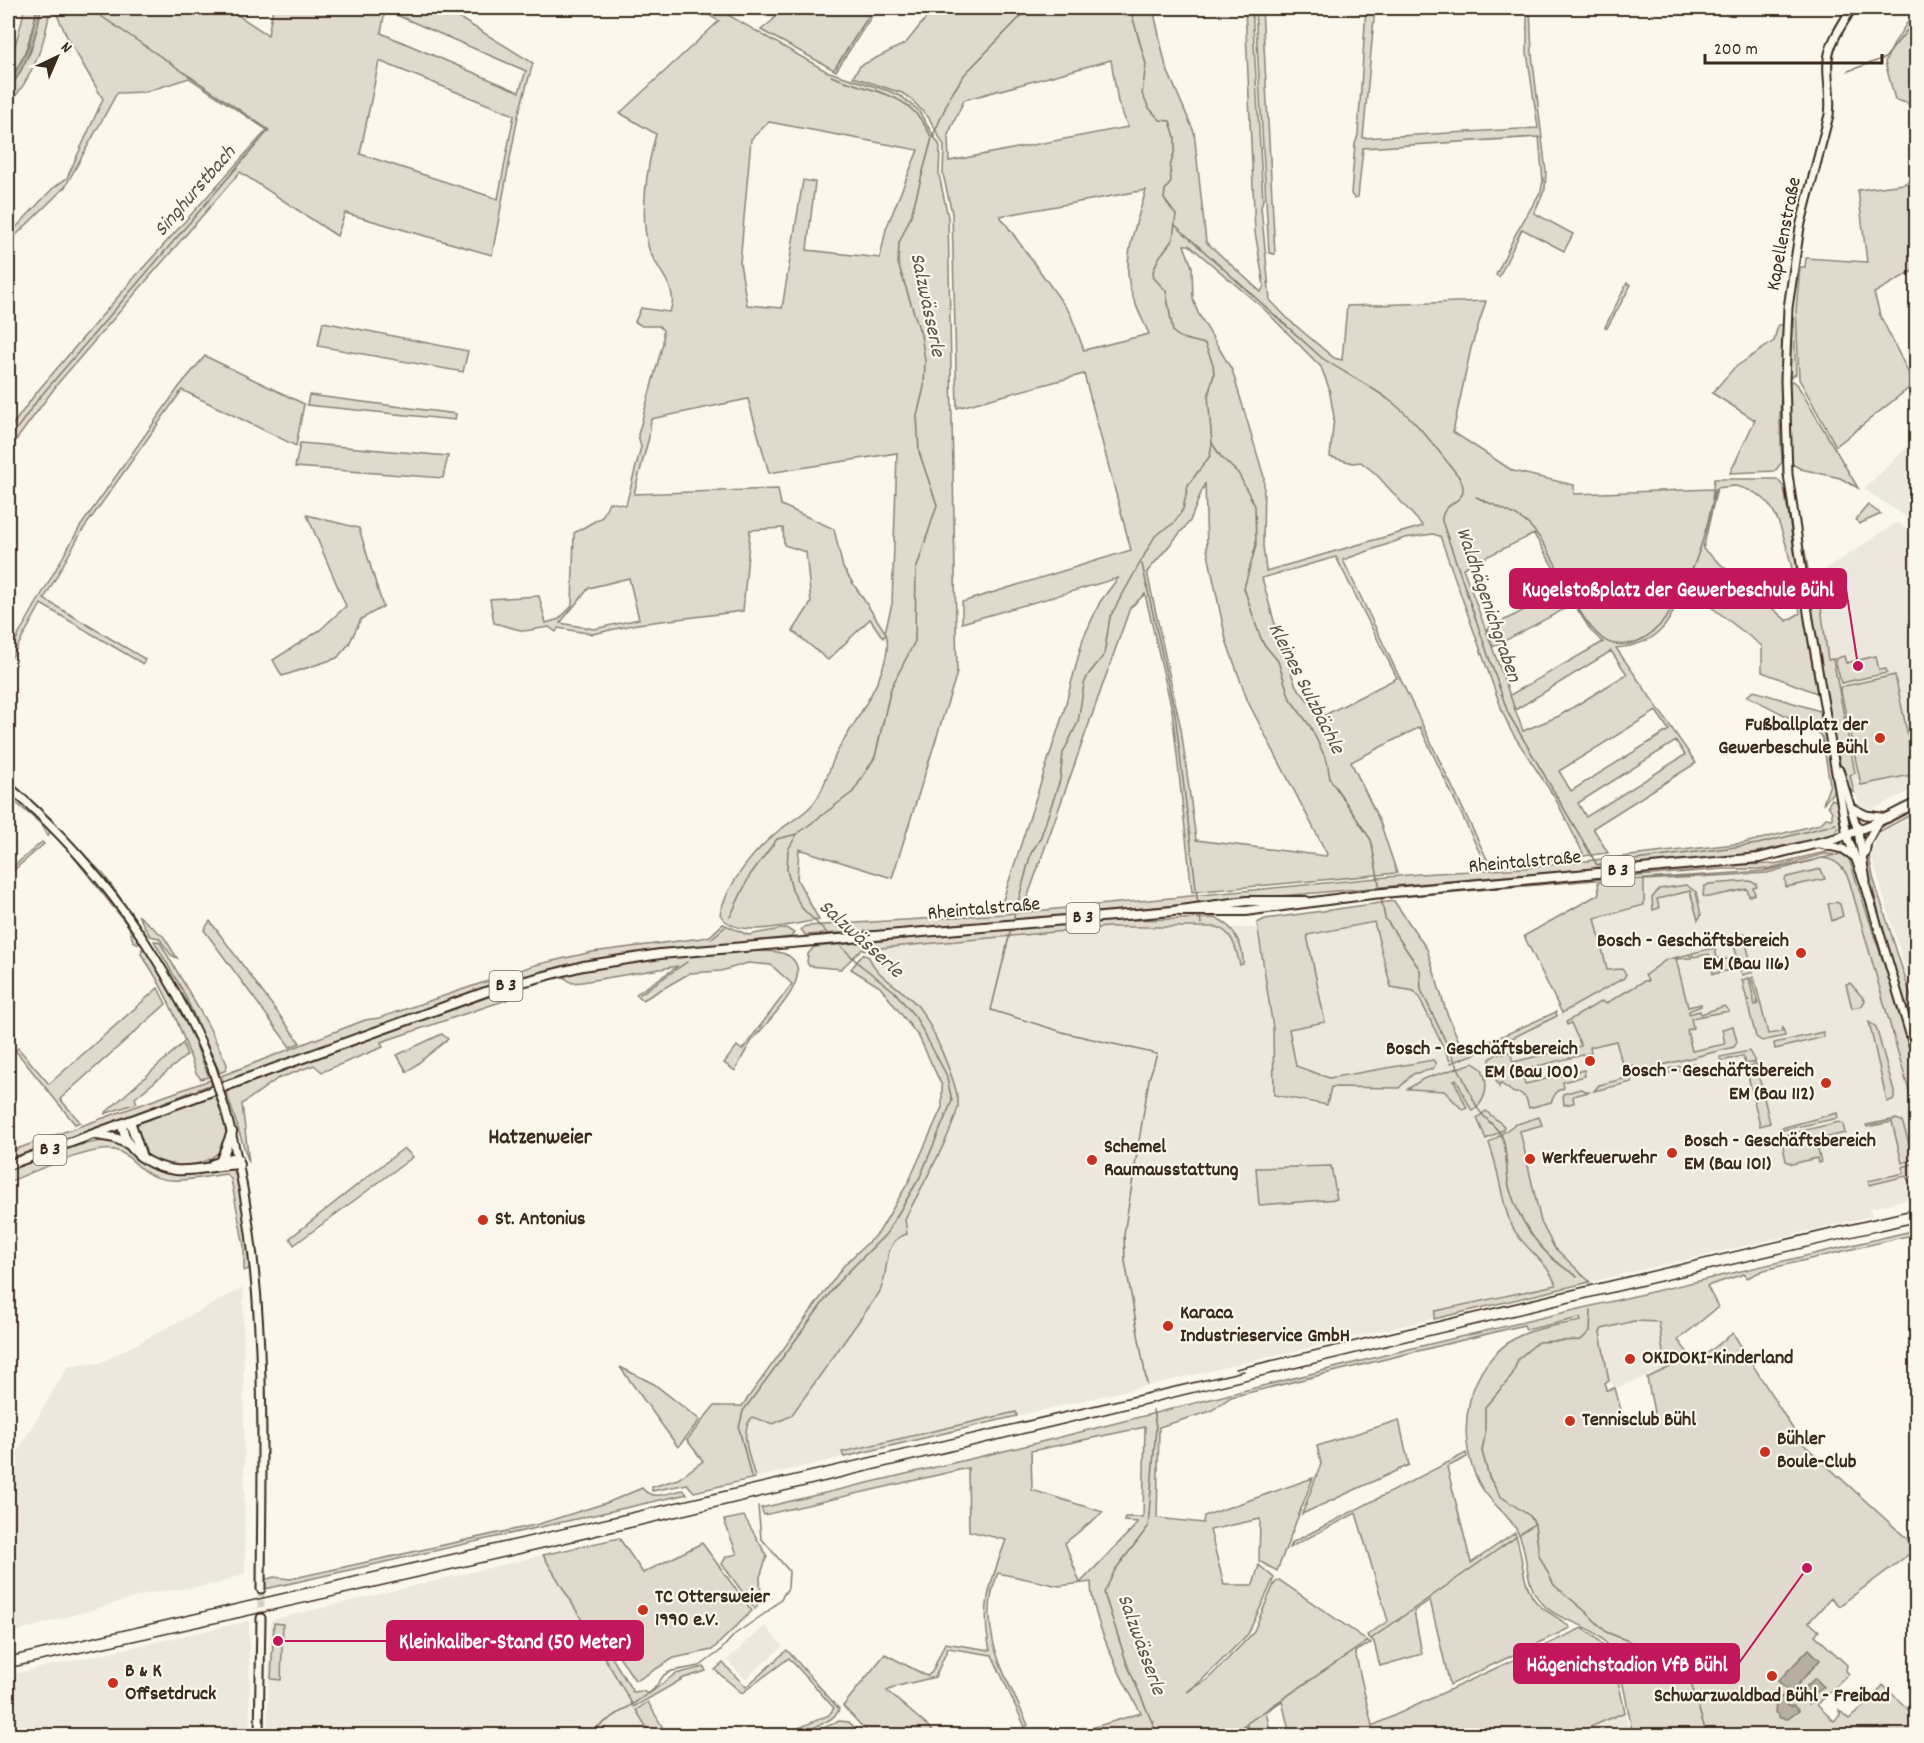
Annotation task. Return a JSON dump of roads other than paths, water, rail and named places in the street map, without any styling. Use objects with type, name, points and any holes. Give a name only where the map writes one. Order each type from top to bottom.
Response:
[{"type":"main road","name":"Rheintalstraße","points":[[126,1123],[420,1015],[540,976],[583,966],[660,954],[1190,910],[1280,899],[1306,901],[1759,858],[1820,844],[1858,831],[1917,803]]},
{"type":"main road","name":"B 3","points":[[8,1165],[126,1123]]},
{"type":"main road","points":[[126,1123],[129,1144]]},
{"type":"main road","points":[[126,1123],[143,1158]]},
{"type":"main road","points":[[221,1160],[232,1132]]},
{"type":"main road","points":[[92,1135],[109,1136],[129,1144],[143,1158],[166,1171],[178,1172],[239,1161]]},
{"type":"main road","points":[[210,1166],[221,1160],[239,1161]]},
{"type":"street","name":"Kapellenstraße","points":[[1835,761],[1809,619],[1788,474],[1785,380],[1793,265],[1805,203],[1831,103],[1828,57],[1836,33],[1852,8]]},
{"type":"street","points":[[1835,761],[1858,831],[1864,860],[1866,887]]},
{"type":"street","points":[[1835,761],[1846,835],[1866,887],[1917,1054]]},
{"type":"street","points":[[8,786],[82,857],[126,912],[175,988],[212,1068],[225,1109],[239,1161],[250,1222],[257,1292],[262,1443],[261,1589]]},
{"type":"street","points":[[1852,808],[1866,816],[1888,818]]},
{"type":"street","points":[[1864,860],[1867,842],[1878,822]]},
{"type":"street","points":[[1820,844],[1843,849],[1853,856]]},
{"type":"street","points":[[259,1736],[261,1618]]},
{"type":"waterway","name":"Singhurstbach","points":[[8,441],[39,398],[269,130],[89,8]]},
{"type":"waterway","points":[[835,68],[874,8]]},
{"type":"waterway","name":"Salzwässerle","points":[[831,937],[802,908],[792,890],[787,870],[788,850],[797,834],[853,792],[875,757],[891,688],[915,641],[916,570],[937,505],[919,452],[917,416],[924,387],[925,361],[921,335],[898,263],[899,243],[911,216],[932,138],[950,97],[964,75],[1029,8]]},
{"type":"waterway","name":"Salzwässerle","points":[[1013,921],[1031,853],[1040,839],[1060,780],[1063,753],[1078,722],[1084,684],[1088,675],[1104,655],[1110,617],[1155,536],[1174,523],[1183,509],[1188,485],[1210,456],[1212,443],[1208,396],[1214,374],[1213,364],[1205,344],[1181,338],[1173,332],[1166,291],[1154,278],[1153,272],[1158,259],[1173,239],[1176,215],[1164,199],[1165,190],[1171,182],[1170,167],[1175,149],[1175,137],[1170,121],[1160,120],[1149,108],[1142,94],[1146,64],[1130,8]]},
{"type":"waterway","points":[[1848,71],[1885,58],[1916,19]]},
{"type":"waterway","points":[[831,76],[901,101],[922,121],[931,137]]},
{"type":"waterway","name":"Waldhägenichgraben","points":[[1175,225],[1322,358],[1399,408],[1427,436],[1460,478],[1463,493],[1446,509],[1442,521],[1508,713],[1597,865],[1758,844],[1836,824]]},
{"type":"waterway","name":"Kleines Sulzbächle","points":[[1212,443],[1221,457],[1238,473],[1255,506],[1256,545],[1244,588],[1257,628],[1263,643],[1278,661],[1290,699],[1310,726],[1327,761],[1330,779],[1371,840],[1380,889]]},
{"type":"waterway","points":[[1476,497],[1510,512],[1528,524],[1548,551],[1573,599],[1591,627],[1611,643],[1628,644],[1646,637],[1662,623],[1676,603],[1697,556],[1715,489]]},
{"type":"waterway","name":"Salzwässerle","points":[[1142,564],[1175,713],[1198,904]]},
{"type":"waterway","points":[[730,917],[750,875],[777,839],[797,834]]},
{"type":"waterway","name":"Kleines Sulzbächle","points":[[1381,897],[1385,918],[1420,970],[1421,990],[1477,1107],[1503,1139],[1508,1184],[1521,1217],[1544,1250],[1577,1276]]},
{"type":"waterway","name":"Salzwässerle","points":[[1200,915],[1201,924]]},
{"type":"waterway","points":[[711,939],[725,927]]},
{"type":"waterway","name":"Salzwässerle","points":[[1011,929],[991,1010],[1066,1033],[1157,1054],[1149,1079],[1124,1234],[1125,1261],[1147,1384]]},
{"type":"waterway","name":"Salzwässerle","points":[[751,1477],[739,1428],[743,1411],[839,1281],[886,1234],[920,1177],[952,1101],[946,1074],[916,1018],[894,991],[859,964],[837,942]]},
{"type":"waterway","points":[[640,994],[687,962]]},
{"type":"waterway","name":"Kleines Sulzbächle","points":[[1591,1310],[1590,1331],[1581,1340],[1538,1342],[1518,1359],[1512,1376],[1485,1407],[1485,1435],[1482,1451],[1489,1477],[1500,1496],[1530,1516],[1535,1524],[1539,1555],[1554,1585],[1606,1632],[1658,1653],[1688,1673],[1707,1736]]},
{"type":"waterway","name":"Salzwässerle","points":[[1153,1410],[1156,1427],[1148,1527],[1115,1570],[1104,1593],[1127,1664],[1158,1736]]},
{"type":"waterway","name":"Salzwässerle","points":[[583,1736],[654,1689],[664,1675],[672,1671],[700,1666],[719,1652],[735,1634],[780,1600],[788,1588],[789,1571],[761,1538],[758,1506]]},
{"type":"waterway","name":"Salzwässerle","points":[[1520,1534],[1534,1524]]},
{"type":"waterway","name":"Salzwässerle","points":[[1372,1638],[1516,1537]]},
{"type":"waterway","name":"Salzwässerle","points":[[1228,1736],[1368,1641]]},
{"type":"waterway","name":"Salzwässerle","points":[[1150,1733],[1154,1722]]},
{"type":"tunnel","points":[[261,1589],[261,1618]]},
{"type":"railway","points":[[1236,1369],[1916,1209]]},
{"type":"railway","points":[[8,1668],[332,1597],[818,1483],[1456,1329],[1916,1222]]},
{"type":"railway","points":[[8,1657],[1244,1371]]},
{"type":"place","name":"Kugelstoßplatz der Gewerbeschule Bühl","points":[[1858,666]]},
{"type":"place","name":"Fußballplatz der Gewerbeschule Bühl","points":[[1880,738]]},
{"type":"place","name":"Bosch - Geschäftsbereich EM (Bau 116)","points":[[1801,953]]},
{"type":"place","name":"Bosch - Geschäftsbereich EM (Bau 100)","points":[[1590,1061]]},
{"type":"place","name":"Bosch - Geschäftsbereich EM (Bau 112)","points":[[1826,1083]]},
{"type":"place","name":"Bosch - Geschäftsbereich EM (Bau 101)","points":[[1672,1153]]},
{"type":"place","name":"Werkfeuerwehr","points":[[1530,1159]]},
{"type":"place","name":"Schemel Raumausstattung","points":[[1092,1160]]},
{"type":"place","name":"St. Antonius","points":[[483,1220]]},
{"type":"place","name":"Karaca Industrieservice GmbH","points":[[1168,1326]]},
{"type":"place","name":"OKIDOKI-Kinderland","points":[[1630,1359]]},
{"type":"place","name":"Tennisclub Bühl","points":[[1570,1421]]},
{"type":"place","name":"Bühler Boule-Club","points":[[1765,1452]]},
{"type":"place","name":"Hägenichstadion VfB Bühl","points":[[1807,1568]]},
{"type":"place","name":"TC Ottersweier 1990 e.V.","points":[[643,1610]]},
{"type":"place","name":"Kleinkaliber-Stand (50 Meter)","points":[[278,1641]]},
{"type":"place","name":"Schwarzwaldbad Bühl - Freibad","points":[[1772,1676]]},
{"type":"place","name":"B & K Offsetdruck","points":[[113,1683]]},
{"type":"district","name":"Hatzenweier","points":[[540,1138]]}]
